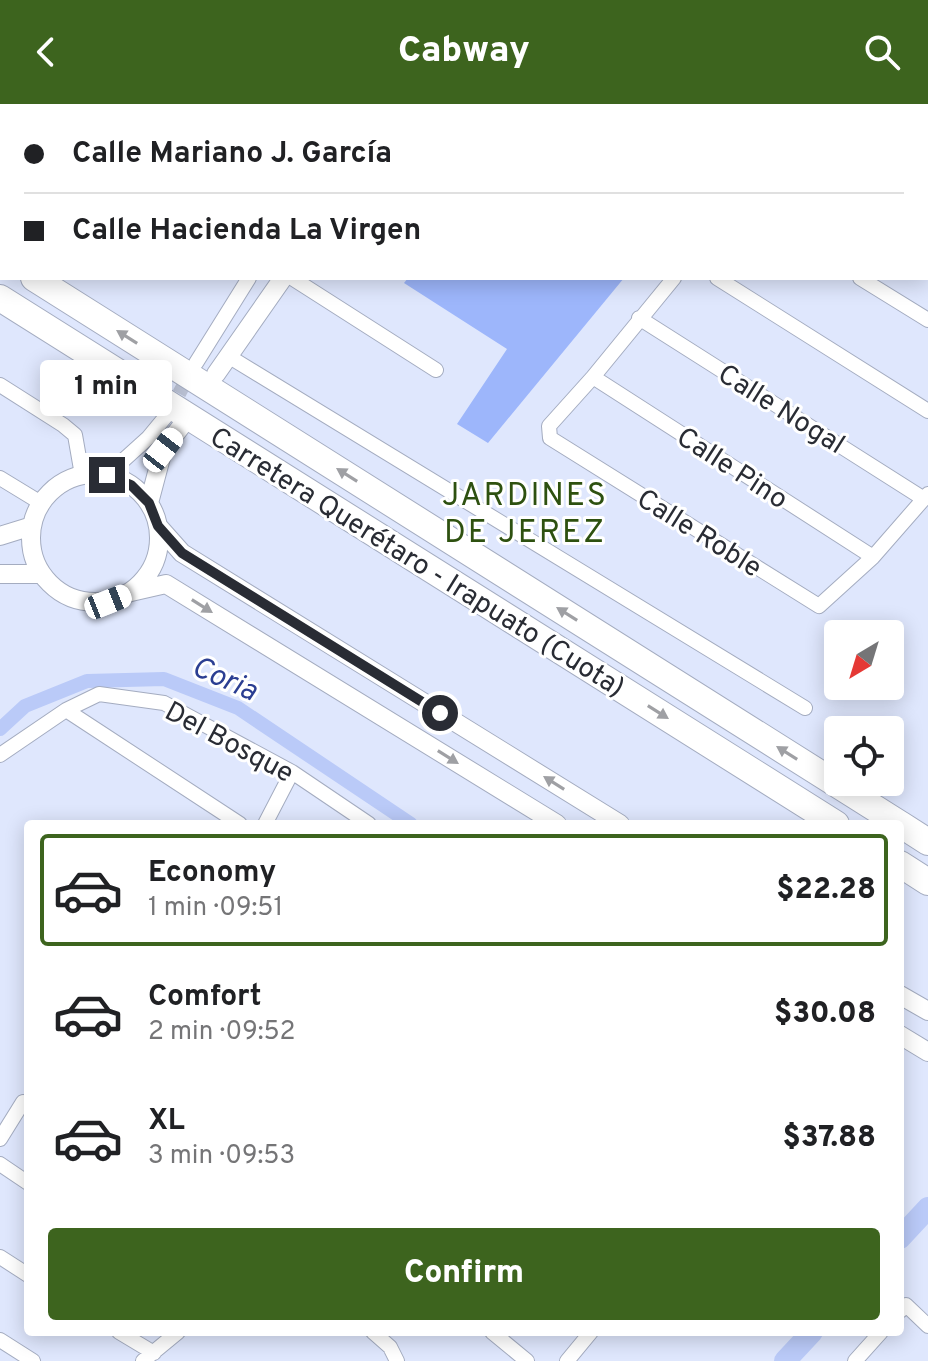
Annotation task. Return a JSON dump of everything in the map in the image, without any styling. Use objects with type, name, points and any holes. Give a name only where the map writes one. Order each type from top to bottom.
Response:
[{"type":"highway","name":"Carretera Querétaro - Irapuato (Cuota)","points":[[37,280],[894,820]]},
{"type":"highway","name":"Carretera Querétaro - Irapuato (Cuota)","points":[[0,298],[830,820]]},
{"type":"highway","name":"Carretera Querétaro - Irapuato (Cuota)","points":[[904,827],[928,842]]},
{"type":"highway","points":[[904,867],[928,882]]},
{"type":"street","points":[[196,363],[248,280]]},
{"type":"street","points":[[216,374],[282,280]]},
{"type":"street","points":[[295,280],[436,370]]},
{"type":"street","points":[[593,377],[672,280]]},
{"type":"street","points":[[720,280],[928,411]]},
{"type":"street","points":[[863,280],[928,320]]},
{"type":"street","name":"Calle Nogal","points":[[639,318],[926,496]]},
{"type":"street","points":[[228,356],[805,708]]},
{"type":"street","name":"Calle Roble","points":[[593,377],[549,426],[550,438],[819,606],[873,557]]},
{"type":"street","name":"Calle Pino","points":[[593,377],[873,557]]},
{"type":"street","points":[[0,385],[75,435],[82,475]]},
{"type":"street","points":[[107,475],[148,438],[175,420]]},
{"type":"street","points":[[149,503],[163,450],[175,420]]},
{"type":"street","points":[[550,820],[166,584],[131,592],[108,602],[83,602],[60,592],[42,574],[32,551],[32,526],[41,503],[59,485],[82,475],[107,475],[131,485],[149,503],[158,526],[182,553],[614,820]]},
{"type":"street","points":[[0,478],[41,503]]},
{"type":"street","points":[[873,557],[926,496]]},
{"type":"street","points":[[0,536],[32,526]]},
{"type":"street","points":[[131,592],[149,574],[154,563],[158,551],[158,526]]},
{"type":"street","points":[[0,574],[42,574]]},
{"type":"street","name":"Del Bosque","points":[[0,755],[66,710],[99,694],[164,703],[292,772],[363,820]]},
{"type":"street","points":[[66,710],[234,820]]},
{"type":"street","points":[[267,820],[292,772]]},
{"type":"street","points":[[904,997],[928,1011]]},
{"type":"street","points":[[904,1037],[928,1052]]},
{"type":"street","points":[[0,1139],[23,1102]]},
{"type":"street","points":[[0,1164],[24,1180]]},
{"type":"street","points":[[0,1257],[24,1272]]},
{"type":"street","points":[[904,1309],[928,1326]]},
{"type":"street","points":[[124,1336],[148,1357],[173,1336]]},
{"type":"street","points":[[497,1336],[527,1361]]},
{"type":"street","points":[[567,1361],[588,1336]]},
{"type":"street","points":[[855,1361],[877,1336]]},
{"type":"street","points":[[0,1340],[33,1361]]},
{"type":"shaded area","points":[[406,280],[622,280],[488,443],[457,424],[507,349],[404,283]]},
{"type":"waterway","name":"Coria","points":[[0,729],[25,706],[87,681],[164,679],[238,708],[405,820]]},
{"type":"waterway","points":[[904,1234],[928,1208]]},
{"type":"waterway","points":[[785,1361],[808,1336]]},
{"type":"tunnel","points":[[169,412],[192,370]]},
{"type":"district","name":"JARDINES DE JEREZ","points":[[525,512]]},
{"type":"route","points":[[107,475],[131,485],[149,503],[158,526],[182,553],[440,713]]}]
